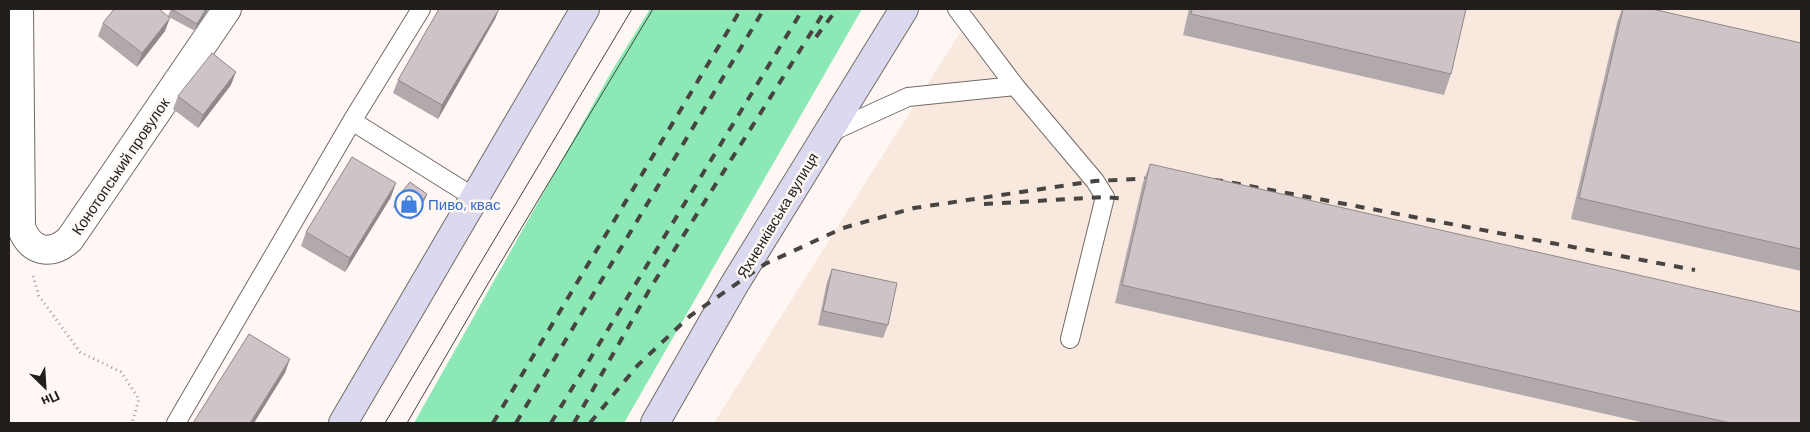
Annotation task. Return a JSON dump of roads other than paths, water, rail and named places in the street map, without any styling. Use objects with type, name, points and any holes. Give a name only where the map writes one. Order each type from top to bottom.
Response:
[{"type":"main road","name":"Яхненківська вулиця","points":[[655,423],[734,285],[904,9]]},
{"type":"main road","points":[[343,423],[475,198],[576,12]]},
{"type":"street","name":"Конотопський провулок","points":[[19,9],[21,227],[24,236],[29,242],[37,248],[46,250],[55,249],[70,239],[227,9]]},
{"type":"lane","points":[[176,423],[352,121],[421,9]]},
{"type":"lane","points":[[957,9],[1014,86],[1095,181],[1105,197],[1070,339]]},
{"type":"lane","points":[[826,134],[908,97],[1014,86]]},
{"type":"lane","points":[[352,121],[475,198]]},
{"type":"tram line","points":[[385,423],[632,9]]},
{"type":"tram line","points":[[407,423],[486,287],[653,9]]},
{"type":"railway","points":[[493,423],[741,9]]},
{"type":"railway","points":[[516,423],[764,9]]},
{"type":"railway","points":[[551,423],[803,9]]},
{"type":"railway","points":[[574,423],[651,287],[826,9]]},
{"type":"railway","points":[[816,37],[837,9]]},
{"type":"railway","points":[[590,423],[638,365],[690,316],[765,264],[843,228],[914,208],[1095,181],[1159,178]]},
{"type":"railway","points":[[1214,180],[1695,270]]},
{"type":"railway","points":[[984,204],[1105,197],[1126,199]]},
{"type":"place","name":"Пиво, квас","points":[[409,204]]}]
